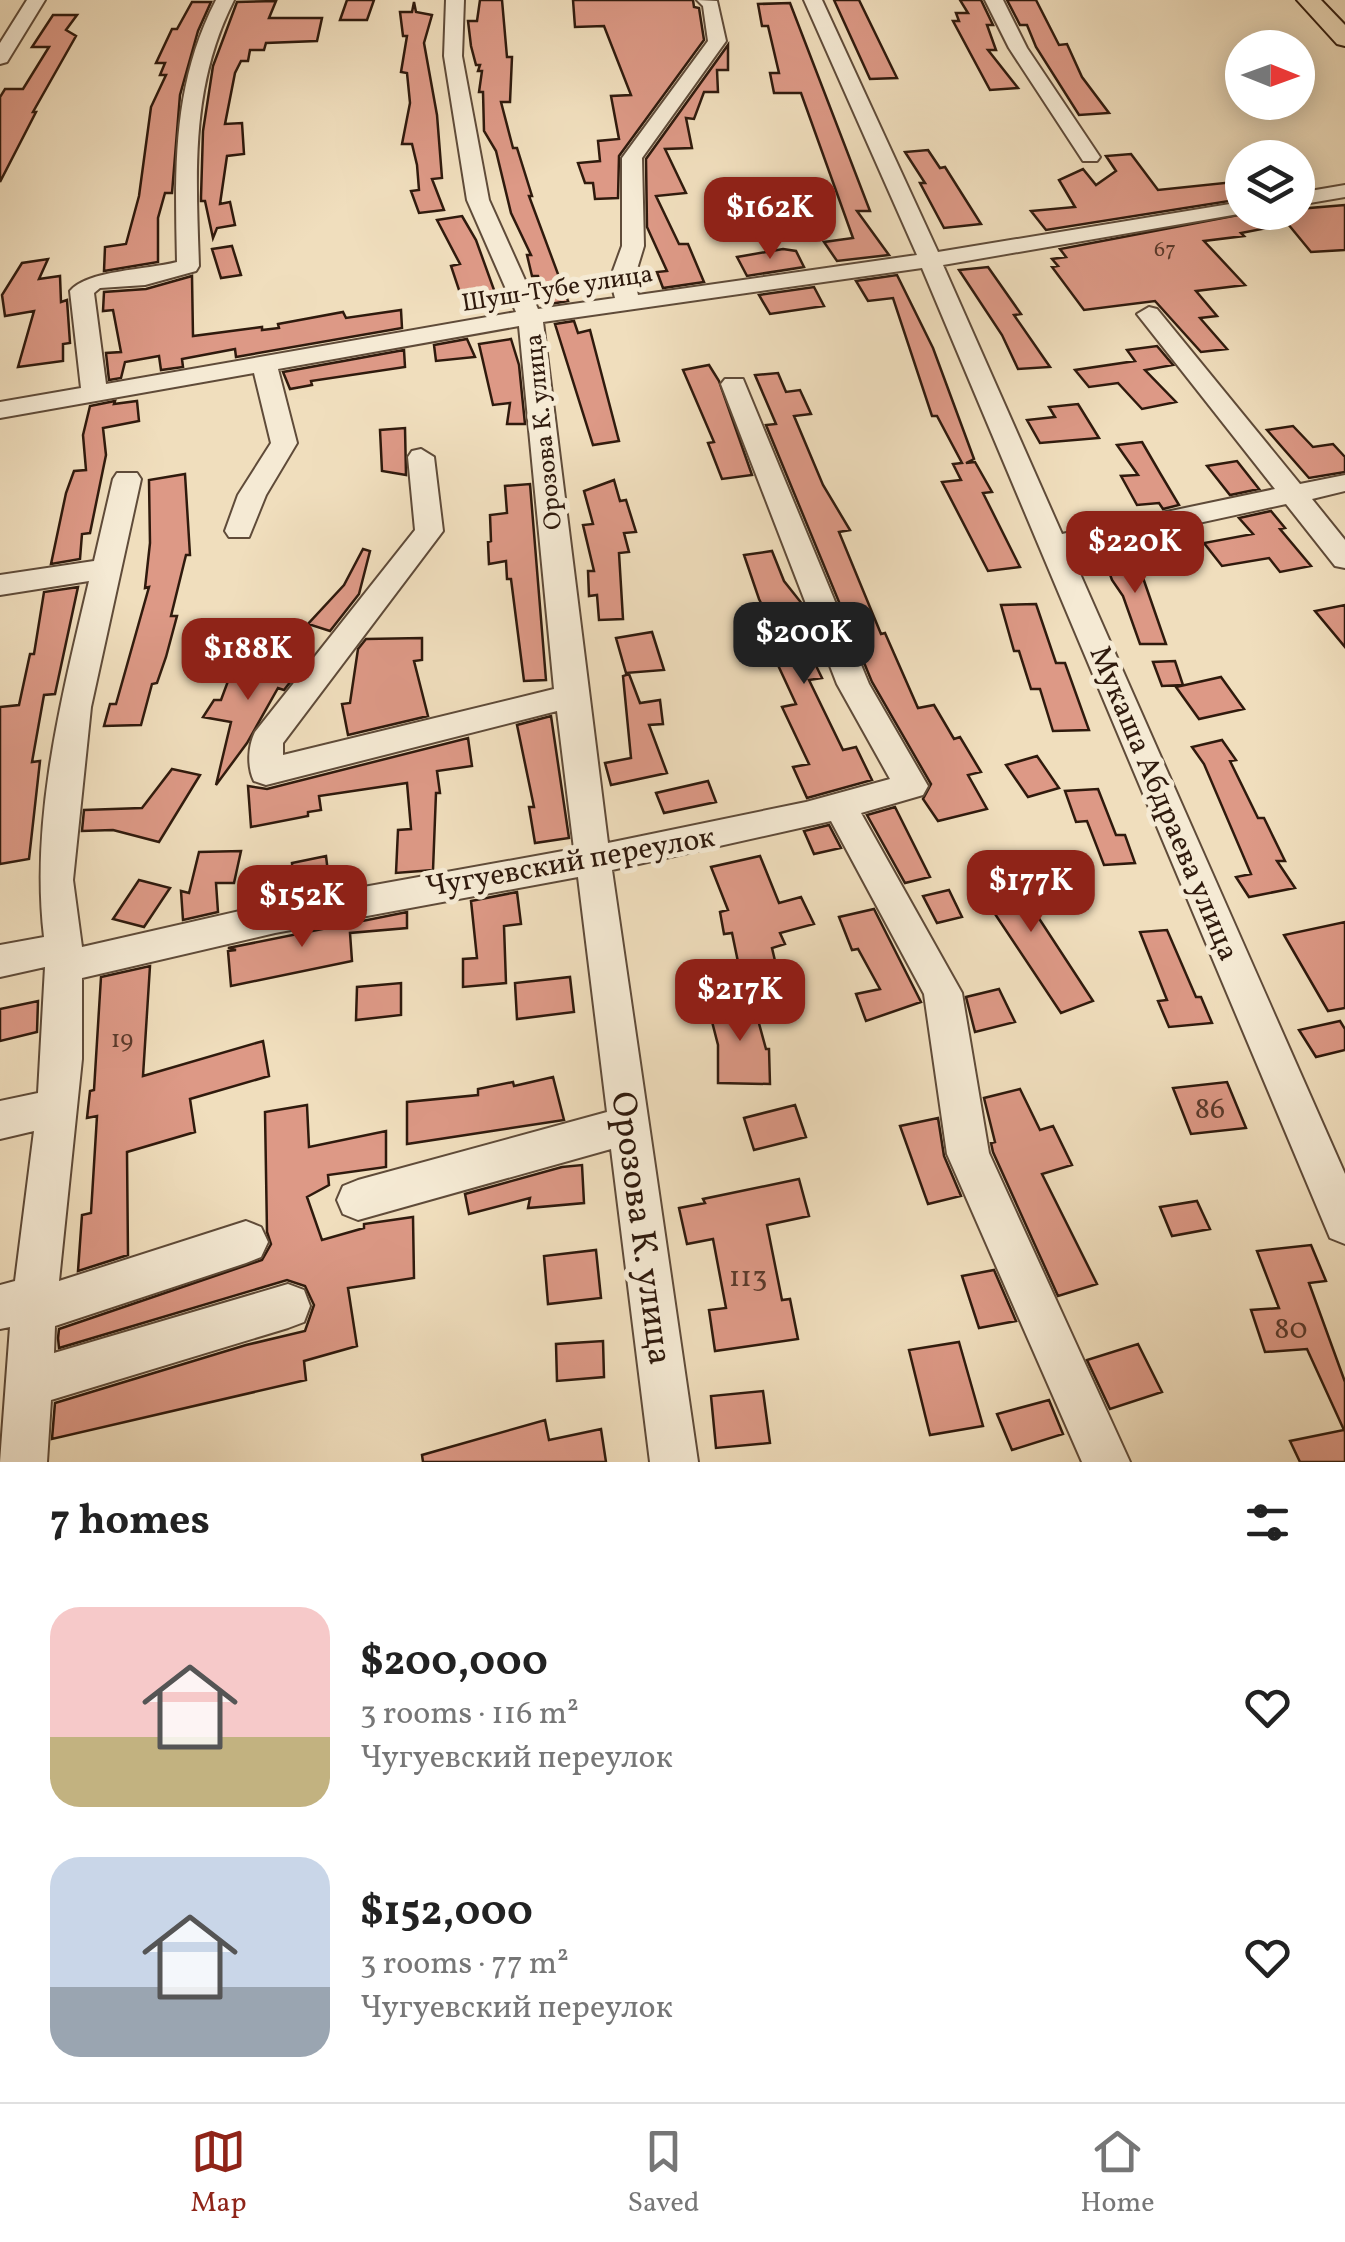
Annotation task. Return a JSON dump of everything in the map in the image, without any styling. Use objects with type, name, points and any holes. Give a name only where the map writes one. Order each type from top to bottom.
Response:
[{"type":"main road","points":[[1308,0],[1345,39]]},
{"type":"main road","points":[[1330,0],[1345,16]]},
{"type":"street","points":[[0,58],[36,0]]},
{"type":"street","points":[[94,393],[82,291],[94,282],[145,278],[188,266],[185,140],[208,35],[225,0]]},
{"type":"street","name":"Орозова К. улица","points":[[456,0],[453,56],[478,200],[530,317],[571,696],[674,1462]]},
{"type":"street","points":[[628,303],[622,279],[633,246],[632,158],[717,41],[712,5],[706,0]]},
{"type":"street","name":"Мукаша Абдраева улица","points":[[813,0],[930,260],[1345,1222]]},
{"type":"street","points":[[994,0],[1018,48],[1090,157]]},
{"type":"street","points":[[1315,196],[1345,191]]},
{"type":"street","name":"Шуш-Тубе улица","points":[[0,410],[530,317],[930,260],[1225,211]]},
{"type":"street","points":[[1149,314],[1345,560]]},
{"type":"street","points":[[239,531],[252,494],[284,443],[264,364]]},
{"type":"street","name":"Чугуевский переулок","points":[[0,961],[64,958],[429,888],[594,862],[842,807],[911,786],[853,684],[734,384]]},
{"type":"street","points":[[421,456],[429,531],[267,741],[266,772],[571,696]]},
{"type":"street","points":[[23,1462],[30,1383],[23,1305],[56,1108],[64,958],[55,880],[75,708],[127,480]]},
{"type":"street","points":[[1054,545],[1345,482]]},
{"type":"street","points":[[0,585],[107,569]]},
{"type":"street","points":[[842,807],[943,993],[968,1154],[1106,1462]]},
{"type":"street","points":[[0,1120],[56,1108]]},
{"type":"street","points":[[358,1200],[628,1124]]},
{"type":"street","points":[[23,1305],[246,1242]]},
{"type":"street","points":[[30,1383],[288,1306]]},
{"type":"building","points":[[347,0],[374,0],[367,20],[340,20]]},
{"type":"building","points":[[480,0],[502,0],[507,57],[512,57],[510,102],[501,102],[529,196],[568,301],[550,304],[538,276],[532,276],[527,255],[531,255],[511,213],[496,151],[484,131],[483,92],[479,92],[482,71],[476,65],[468,21],[477,21]]},
{"type":"building","points":[[573,0],[693,0],[694,7],[699,8],[704,40],[619,156],[618,198],[595,199],[593,183],[585,183],[578,163],[600,161],[598,141],[619,139],[611,96],[631,95],[604,26],[575,27]]},
{"type":"building","points":[[834,0],[859,0],[897,78],[870,79]]},
{"type":"building","points":[[960,0],[981,0],[993,25],[987,25],[996,50],[988,50],[1018,88],[990,90],[953,21],[959,21],[956,13],[968,13]]},
{"type":"building","points":[[1007,0],[1036,0],[1059,45],[1067,44],[1082,77],[1109,113],[1079,115],[1036,47],[1027,25],[1020,25]]},
{"type":"building","points":[[276,1],[269,18],[322,18],[317,41],[266,43],[264,50],[250,50],[248,61],[241,61],[225,124],[242,123],[244,154],[227,156],[220,204],[230,202],[235,225],[217,228],[213,238],[201,197],[203,131],[213,66],[237,2]]},
{"type":"building","points":[[192,2],[211,2],[198,31],[180,95],[172,193],[165,193],[158,218],[158,262],[104,271],[105,247],[126,244],[139,196],[151,107],[166,75],[160,75],[165,63],[156,63],[172,29],[177,29]]},
{"type":"building","points":[[414,2],[416,12],[432,15],[424,43],[437,115],[442,178],[432,179],[444,210],[419,213],[411,191],[419,190],[412,144],[402,144],[410,103],[407,73],[401,72],[407,36],[403,36],[400,12],[412,12]]},
{"type":"building","points":[[790,3],[870,211],[857,211],[889,255],[837,261],[824,242],[853,238],[801,93],[774,93],[770,73],[779,73],[768,26],[762,26],[758,4]]},
{"type":"building","points":[[53,15],[77,15],[66,30],[76,36],[33,112],[0,182],[0,97],[5,89],[23,89],[49,47],[32,47]]},
{"type":"building","points":[[728,45],[728,70],[717,70],[718,92],[704,92],[694,119],[686,118],[692,148],[665,149],[686,193],[656,196],[679,244],[688,244],[704,282],[663,288],[657,272],[667,271],[647,227],[646,159]]},
{"type":"building","points":[[928,150],[940,168],[945,167],[981,224],[944,228],[920,183],[925,183],[905,152]]},
{"type":"building","points":[[1131,154],[1158,190],[1225,183],[1225,202],[1046,230],[1031,211],[1075,207],[1059,180],[1083,169],[1096,185],[1116,171],[1106,156]]},
{"type":"building","points":[[1345,205],[1345,250],[1311,252],[1293,230],[1315,230],[1315,208]]},
{"type":"building","points":[[462,216],[476,240],[498,301],[464,305],[451,266],[460,264],[437,220]]},
{"type":"building","points":[[1225,218],[1225,230],[1257,230],[1241,233],[1244,236],[1204,241],[1245,285],[1196,291],[1217,316],[1200,318],[1227,349],[1201,352],[1155,301],[1084,310],[1052,267],[1058,266],[1052,259],[1066,257],[1060,249]]},
{"type":"building","points":[[232,246],[241,275],[221,278],[212,249]]},
{"type":"building","points":[[783,249],[796,251],[804,267],[747,276],[737,257]]},
{"type":"building","points":[[48,259],[39,279],[60,276],[61,302],[67,300],[70,343],[63,344],[63,361],[18,367],[34,311],[5,316],[2,295],[22,263]]},
{"type":"building","points":[[988,267],[1021,314],[1014,315],[1050,367],[1018,369],[1002,335],[959,270]]},
{"type":"building","points":[[897,275],[933,348],[974,459],[966,463],[975,462],[992,492],[983,493],[1020,567],[988,571],[942,482],[961,480],[953,464],[962,463],[937,416],[932,416],[893,298],[868,301],[856,281]]},
{"type":"building","points":[[192,276],[193,336],[279,328],[278,324],[343,312],[346,318],[401,310],[402,328],[236,357],[235,349],[182,359],[183,367],[161,370],[159,356],[125,362],[121,378],[109,380],[106,353],[121,352],[113,310],[103,311],[104,292],[146,289]]},
{"type":"building","points":[[814,287],[824,306],[770,314],[759,295]]},
{"type":"building","points":[[574,321],[578,333],[590,330],[619,441],[593,445],[555,324]]},
{"type":"building","points":[[467,339],[475,357],[436,361],[434,345]]},
{"type":"building","points":[[511,339],[519,365],[525,424],[507,424],[510,403],[493,405],[479,344]]},
{"type":"building","points":[[1157,346],[1173,365],[1145,370],[1176,402],[1142,409],[1118,383],[1089,387],[1075,370],[1135,361],[1127,350]]},
{"type":"building","points":[[404,350],[405,367],[311,381],[312,385],[290,389],[283,372]]},
{"type":"building","points":[[709,365],[719,381],[752,475],[722,479],[708,443],[714,442],[683,370]]},
{"type":"building","points":[[778,373],[786,392],[800,390],[811,414],[794,416],[823,485],[850,530],[839,532],[881,634],[885,633],[918,708],[934,705],[954,739],[960,737],[981,772],[968,775],[987,809],[938,821],[923,799],[931,784],[872,682],[766,425],[776,424],[755,375]]},
{"type":"building","points":[[115,401],[114,404],[137,401],[139,421],[103,428],[106,455],[90,533],[82,534],[80,559],[51,564],[74,471],[86,470],[83,435],[90,406]]},
{"type":"building","points":[[1078,404],[1099,438],[1040,443],[1027,420],[1055,417],[1049,407]]},
{"type":"building","points":[[1293,426],[1313,447],[1333,444],[1345,457],[1345,472],[1309,478],[1267,430]]},
{"type":"building","points":[[405,428],[406,475],[382,471],[380,430]]},
{"type":"building","points":[[1142,442],[1179,505],[1163,509],[1159,503],[1137,505],[1121,476],[1138,475],[1117,445]]},
{"type":"building","points":[[1237,461],[1259,489],[1230,495],[1207,466]]},
{"type":"building","points":[[185,474],[190,555],[186,555],[171,616],[177,616],[166,657],[157,683],[152,684],[141,725],[104,726],[110,704],[116,704],[149,587],[145,588],[150,543],[149,480]]},
{"type":"building","points":[[614,480],[620,501],[626,500],[636,532],[624,533],[629,552],[619,553],[623,619],[599,620],[597,595],[589,596],[588,571],[594,571],[583,525],[593,524],[584,491]]},
{"type":"building","points":[[530,484],[546,680],[524,681],[511,579],[507,579],[506,561],[489,564],[488,542],[490,515],[507,513],[505,486]]},
{"type":"building","points":[[1271,511],[1285,528],[1280,529],[1311,566],[1280,572],[1269,558],[1222,566],[1204,543],[1253,534],[1239,518]]},
{"type":"building","points":[[363,549],[370,551],[359,594],[330,631],[308,624],[344,585]]},
{"type":"building","points":[[772,551],[784,581],[803,605],[814,634],[802,637],[822,678],[809,680],[843,750],[856,747],[872,780],[807,798],[793,767],[809,764],[782,707],[796,704],[777,663],[790,661],[759,599],[744,555]]},
{"type":"building","points":[[1134,552],[1166,644],[1140,644],[1102,553]]},
{"type":"building","points":[[78,587],[55,694],[44,695],[32,762],[40,761],[29,859],[0,864],[0,707],[19,705],[30,654],[34,654],[44,592]]},
{"type":"building","points":[[1036,604],[1056,663],[1065,663],[1089,730],[1053,731],[1040,689],[1031,689],[1019,651],[1014,651],[1001,605]]},
{"type":"building","points":[[1345,605],[1345,647],[1315,611]]},
{"type":"building","points":[[652,632],[664,670],[626,673],[616,638]]},
{"type":"building","points":[[422,638],[422,660],[414,661],[428,716],[348,735],[342,704],[350,703],[358,649],[366,639]]},
{"type":"building","points":[[280,659],[302,667],[284,690],[278,688],[247,743],[216,785],[231,722],[203,717],[214,700],[221,700],[234,665],[274,667]]},
{"type":"building","points":[[1175,661],[1183,685],[1162,686],[1153,662]]},
{"type":"building","points":[[629,674],[640,703],[660,700],[663,724],[649,725],[667,773],[611,785],[605,763],[631,758],[623,676]]},
{"type":"building","points":[[1221,677],[1244,709],[1199,719],[1176,687]]},
{"type":"building","points":[[551,716],[569,838],[535,843],[529,807],[534,807],[517,725]]},
{"type":"building","points":[[468,738],[472,766],[437,771],[440,793],[436,793],[433,870],[396,873],[398,830],[411,829],[407,783],[319,796],[321,810],[308,812],[308,816],[251,827],[248,786],[267,789]]},
{"type":"building","points":[[1222,740],[1236,760],[1230,761],[1258,818],[1264,818],[1285,861],[1277,861],[1295,888],[1249,897],[1236,877],[1251,874],[1204,764],[1192,747]]},
{"type":"building","points":[[1037,756],[1059,788],[1028,797],[1006,765]]},
{"type":"building","points":[[172,769],[200,775],[159,842],[113,830],[82,831],[84,810],[142,808]]},
{"type":"building","points":[[708,781],[716,802],[664,813],[656,793]]},
{"type":"building","points":[[1098,789],[1116,835],[1125,835],[1135,863],[1104,865],[1087,821],[1076,822],[1065,791]]},
{"type":"building","points":[[895,807],[930,877],[905,883],[867,815]]},
{"type":"building","points":[[829,825],[841,848],[814,854],[804,831]]},
{"type":"building","points":[[241,851],[234,883],[216,883],[218,912],[183,920],[181,891],[189,893],[199,852]]},
{"type":"building","points":[[326,856],[330,889],[295,896],[292,863]]},
{"type":"building","points":[[760,856],[779,903],[801,897],[814,924],[780,933],[785,944],[772,948],[780,982],[743,986],[732,933],[724,934],[720,912],[728,910],[711,867]]},
{"type":"building","points":[[1015,862],[1034,891],[1023,894],[1093,1001],[1061,1013],[975,884],[979,883],[974,876]]},
{"type":"building","points":[[139,880],[170,888],[144,927],[113,919]]},
{"type":"building","points":[[949,890],[962,917],[937,923],[923,896]]},
{"type":"building","points":[[517,892],[521,924],[504,926],[506,983],[463,987],[463,959],[477,958],[471,901]]},
{"type":"building","points":[[874,909],[921,1002],[866,1021],[856,994],[880,989],[858,949],[852,950],[839,917]]},
{"type":"building","points":[[407,912],[407,928],[350,933],[352,961],[231,986],[228,951],[236,950],[228,948]]},
{"type":"building","points":[[1345,922],[1345,1008],[1328,1011],[1284,935]]},
{"type":"building","points":[[1167,930],[1196,997],[1201,997],[1212,1023],[1169,1027],[1158,1001],[1167,1000],[1140,932]]},
{"type":"building","points":[[150,966],[143,1076],[263,1041],[269,1076],[190,1099],[195,1132],[127,1152],[128,1255],[78,1271],[82,1215],[91,1213],[97,1116],[87,1118],[90,1091],[94,1090],[101,977]]},
{"type":"building","points":[[570,977],[574,1012],[517,1019],[515,983]]},
{"type":"building","points":[[401,983],[401,1015],[356,1020],[357,987]]},
{"type":"building","points":[[999,989],[1015,1022],[975,1032],[966,997]]},
{"type":"building","points":[[752,998],[769,1049],[770,1084],[718,1083],[718,1045],[708,1006]]},
{"type":"building","points":[[38,1001],[37,1032],[0,1041],[0,1009]]},
{"type":"building","points":[[1340,1021],[1345,1029],[1345,1050],[1316,1057],[1299,1030]]},
{"type":"building","points":[[553,1077],[564,1120],[407,1144],[407,1102],[478,1095],[478,1089]]},
{"type":"building","points":[[1227,1082],[1246,1128],[1191,1134],[1173,1088]]},
{"type":"building","points":[[1020,1089],[1040,1130],[1053,1126],[1072,1165],[1042,1174],[1097,1284],[1058,1296],[991,1143],[995,1142],[984,1098]]},
{"type":"building","points":[[307,1105],[309,1147],[386,1131],[386,1167],[328,1175],[329,1185],[307,1197],[322,1240],[364,1228],[364,1224],[413,1217],[414,1278],[348,1288],[357,1346],[304,1361],[306,1380],[52,1439],[55,1403],[305,1331],[314,1305],[305,1286],[287,1280],[59,1348],[58,1338],[59,1329],[262,1260],[271,1244],[267,1232],[265,1112]]},
{"type":"building","points":[[795,1105],[806,1137],[754,1150],[744,1118]]},
{"type":"building","points":[[938,1118],[944,1156],[961,1196],[928,1204],[900,1126]]},
{"type":"building","points":[[582,1165],[584,1203],[528,1208],[530,1198],[469,1214],[465,1194]]},
{"type":"building","points":[[799,1179],[809,1216],[767,1225],[782,1300],[790,1299],[798,1339],[715,1351],[709,1310],[726,1308],[713,1239],[687,1244],[679,1208],[705,1203],[703,1199]]},
{"type":"building","points":[[1197,1201],[1210,1229],[1172,1236],[1160,1207]]},
{"type":"building","points":[[1311,1245],[1326,1281],[1309,1283],[1345,1382],[1345,1462],[1300,1462],[1290,1441],[1344,1430],[1307,1349],[1265,1352],[1251,1310],[1279,1308],[1257,1251]]},
{"type":"building","points":[[596,1250],[601,1298],[548,1304],[544,1256]]},
{"type":"building","points":[[994,1270],[1016,1321],[979,1328],[962,1276]]},
{"type":"building","points":[[603,1341],[604,1377],[557,1381],[556,1344]]},
{"type":"building","points":[[959,1342],[983,1426],[930,1435],[909,1350]]},
{"type":"building","points":[[1138,1344],[1162,1392],[1110,1409],[1087,1360]]},
{"type":"building","points":[[763,1391],[770,1443],[716,1448],[711,1396]]},
{"type":"building","points":[[1049,1400],[1063,1434],[1012,1450],[997,1414]]},
{"type":"building","points":[[545,1420],[549,1440],[601,1429],[606,1462],[423,1462],[422,1455]]}]
